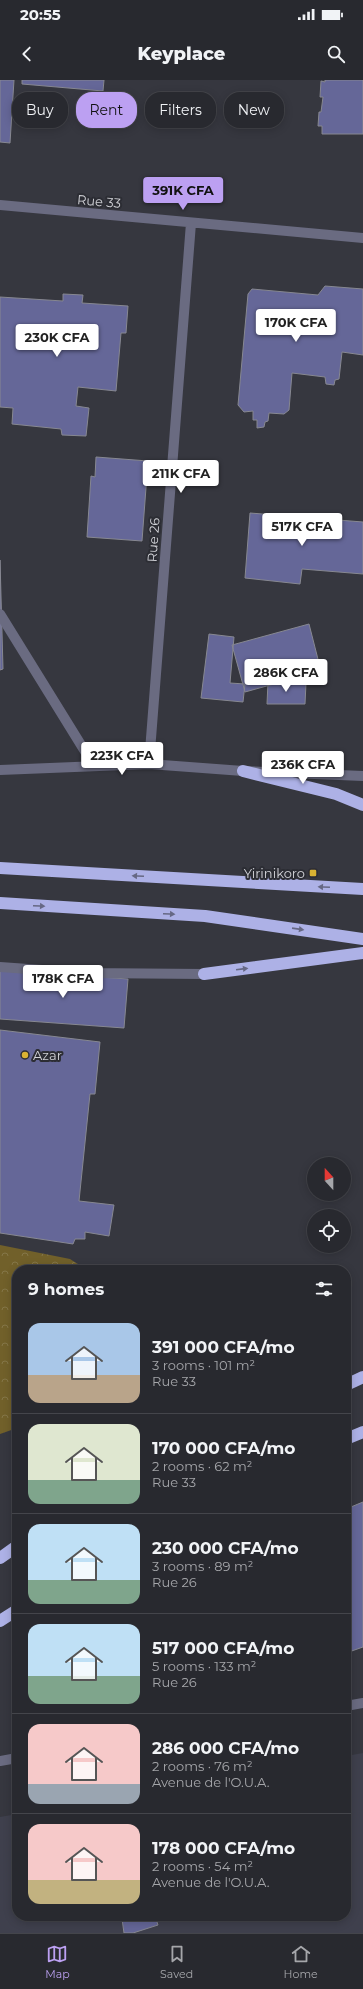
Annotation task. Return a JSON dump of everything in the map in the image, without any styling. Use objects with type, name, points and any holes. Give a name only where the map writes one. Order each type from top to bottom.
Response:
[{"type":"highway","points":[[243,771],[336,794],[363,805]]},
{"type":"highway","points":[[0,868],[363,889]]},
{"type":"highway","points":[[0,904],[205,916],[363,939]]},
{"type":"highway","points":[[204,974],[363,953]]},
{"type":"highway","points":[[351,1383],[363,1377]]},
{"type":"highway","points":[[351,1437],[363,1432]]},
{"type":"highway","points":[[0,1558],[12,1550]]},
{"type":"highway","points":[[0,1621],[12,1613]]},
{"type":"street","name":"Rue 33","points":[[0,205],[363,238]]},
{"type":"street","name":"Rue 26","points":[[149,764],[191,222]]},
{"type":"street","points":[[0,614],[94,766]]},
{"type":"street","points":[[0,770],[149,764],[243,771],[363,776]]},
{"type":"street","points":[[0,967],[84,973],[204,974]]},
{"type":"street","points":[[351,1705],[363,1703]]},
{"type":"street","points":[[0,1761],[12,1759]]},
{"type":"shaded area","points":[[363,1753],[363,1933],[0,1933],[0,1817],[12,1815],[12,1921],[351,1921],[351,1755]]},
{"type":"green space","points":[[0,1245],[70,1259],[79,1265],[12,1265],[12,1430],[0,1434]]},
{"type":"building","points":[[0,80],[14,80],[13,92],[12,92],[10,143],[0,142]]},
{"type":"building","points":[[22,80],[104,80],[103,91],[22,84]]},
{"type":"building","points":[[325,80],[363,80],[363,134],[322,134],[322,126],[318,126],[319,112],[321,112],[323,97],[320,97],[321,81],[325,82]]},
{"type":"building","points":[[325,286],[363,289],[363,355],[342,352],[339,379],[335,380],[334,385],[326,384],[325,377],[292,373],[289,410],[284,414],[269,413],[268,421],[265,422],[264,427],[257,428],[257,420],[253,420],[253,411],[244,412],[238,405],[248,294],[252,289],[318,295]]},
{"type":"building","points":[[63,294],[83,295],[82,303],[128,306],[126,333],[121,333],[116,391],[78,387],[76,406],[89,408],[86,436],[62,435],[61,429],[12,424],[13,408],[0,407],[0,297],[63,301]]},
{"type":"building","points":[[96,457],[148,461],[142,541],[87,537],[91,476],[95,477]]},
{"type":"building","points":[[250,513],[363,522],[363,574],[302,569],[300,584],[245,578]]},
{"type":"building","points":[[0,560],[3,669],[0,670]]},
{"type":"building","points":[[309,624],[321,671],[245,692],[232,645]]},
{"type":"building","points":[[209,634],[234,637],[230,683],[245,684],[243,702],[201,698]]},
{"type":"building","points":[[268,682],[306,683],[305,704],[267,704]]},
{"type":"building","points":[[0,970],[128,979],[124,1028],[0,1019]]},
{"type":"building","points":[[0,1030],[100,1042],[95,1094],[90,1094],[79,1201],[114,1205],[109,1236],[85,1232],[85,1239],[75,1239],[73,1244],[0,1233]]},
{"type":"building","points":[[363,1502],[363,1647],[351,1651],[351,1507]]},
{"type":"building","points":[[122,1921],[157,1921],[158,1925],[133,1933],[124,1933]]},
{"type":"place","name":"Yirinikoro","points":[[313,873]]},
{"type":"place","name":"Azar","points":[[25,1055]]}]
